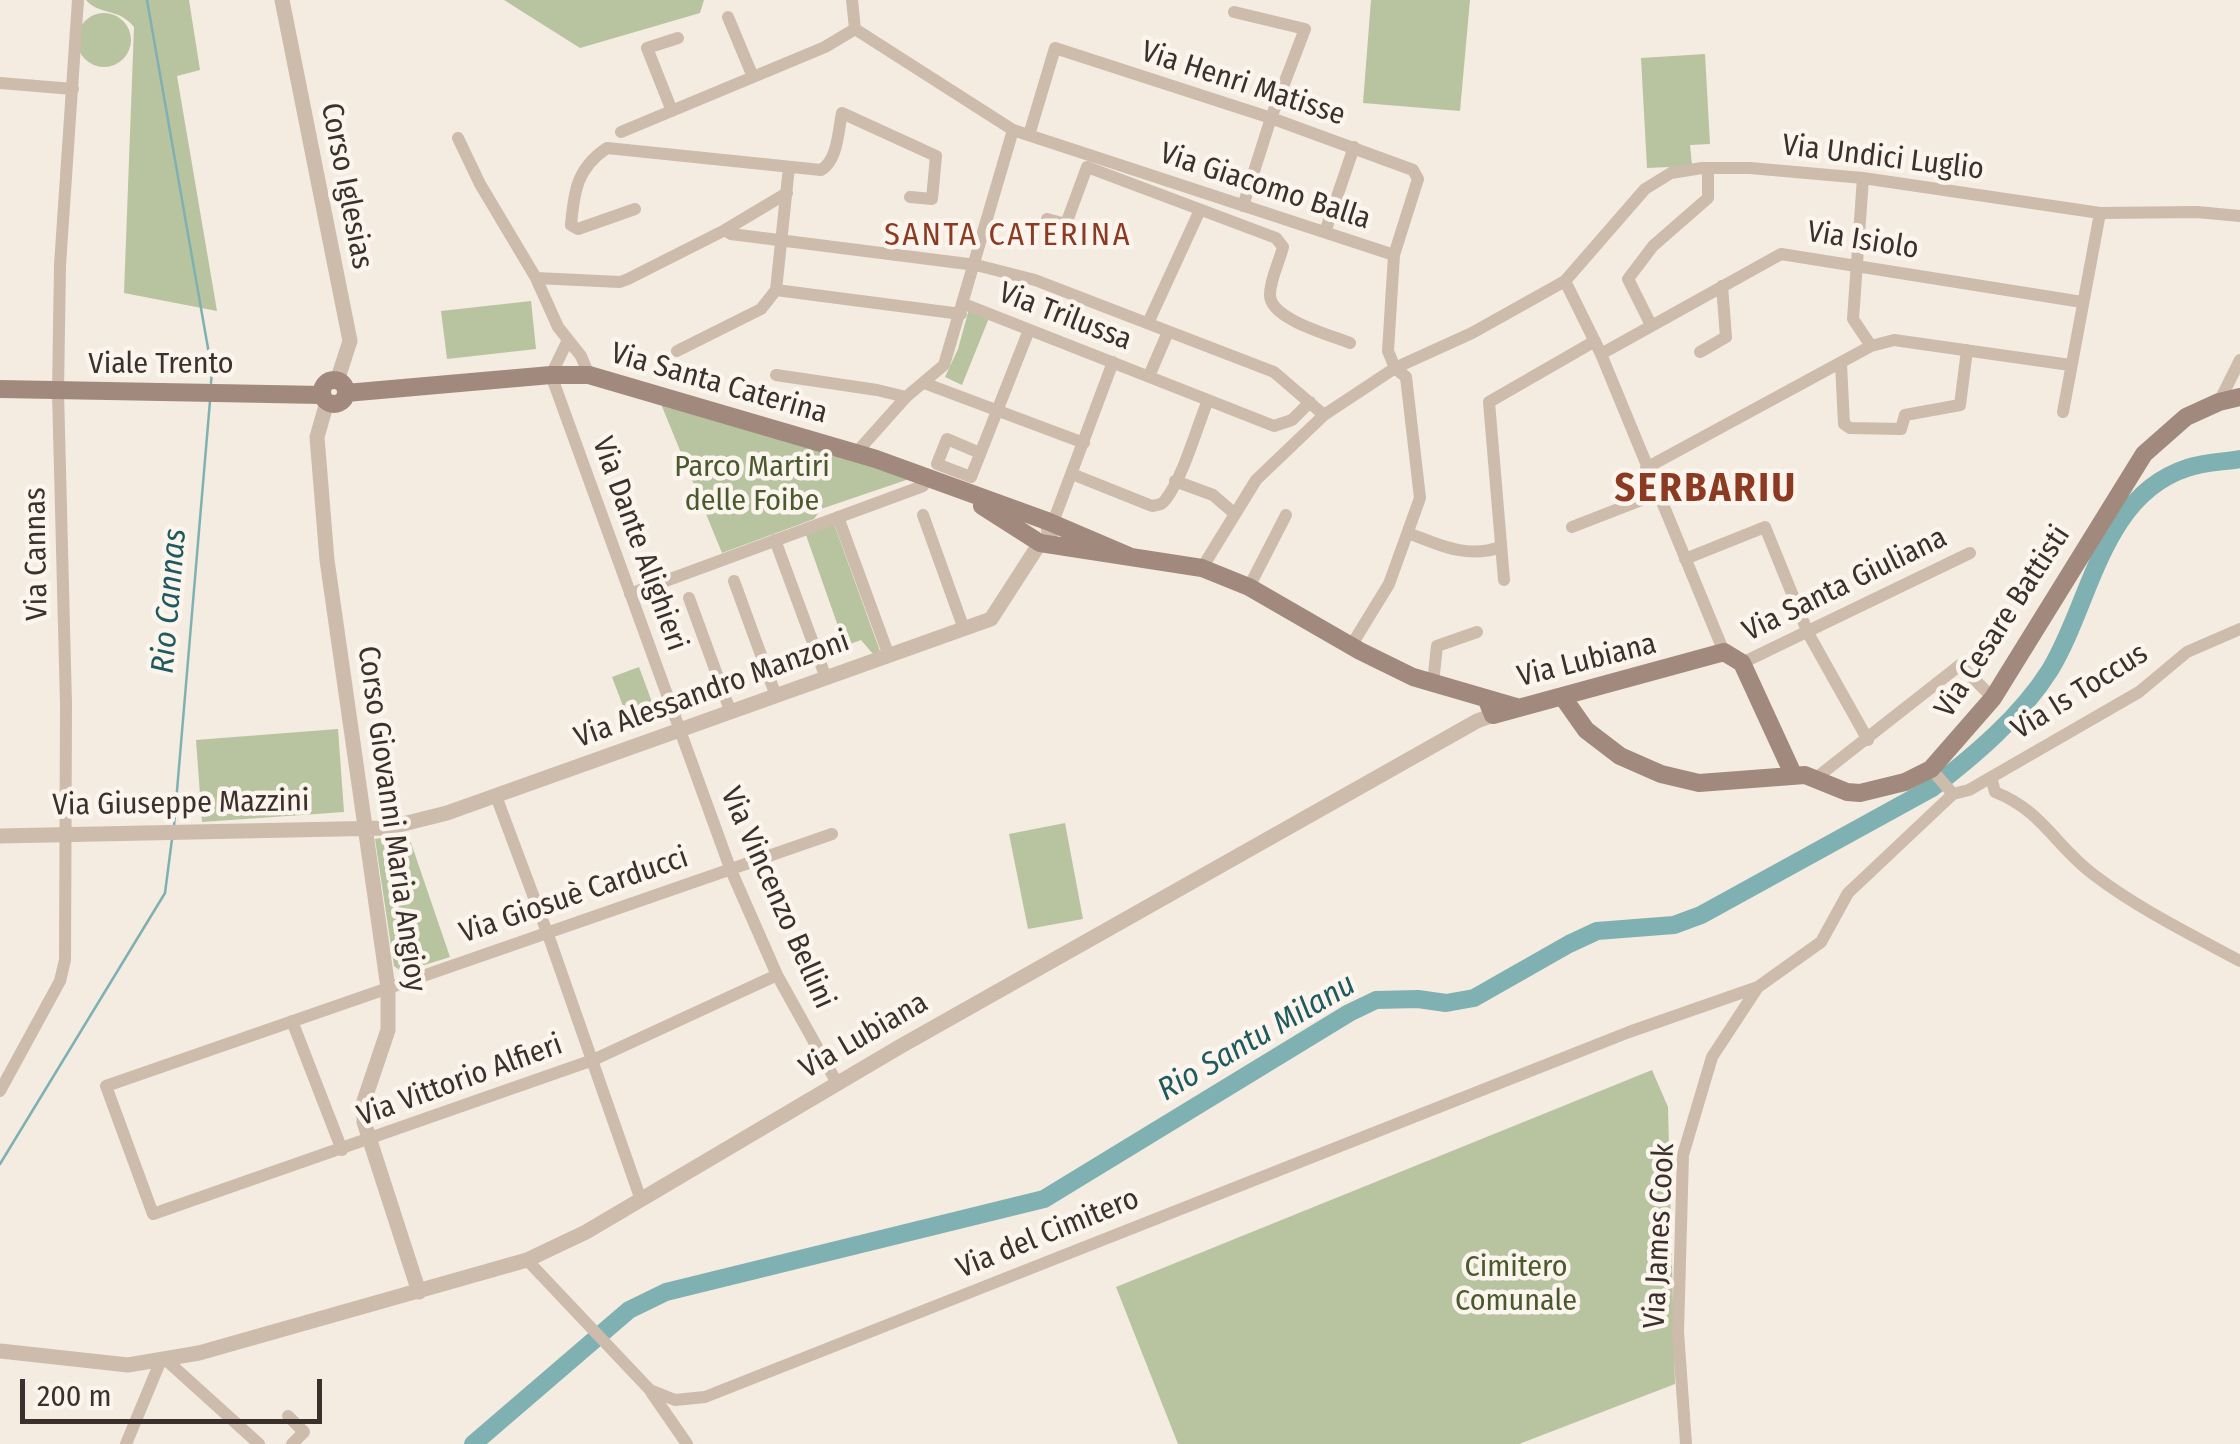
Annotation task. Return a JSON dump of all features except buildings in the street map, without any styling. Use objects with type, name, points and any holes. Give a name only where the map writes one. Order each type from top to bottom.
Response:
[{"type":"main road","name":"Via Santa Caterina","points":[[342,387],[580,375],[856,452],[1051,519],[1129,556]]},
{"type":"main road","points":[[324,398],[326,384],[342,387]]},
{"type":"main road","name":"Viale Trento","points":[[0,389],[324,398]]},
{"type":"main road","name":"Via Cesare Battisti","points":[[1562,696],[1586,730],[1620,756],[1661,774],[1699,783],[1793,774],[1860,793],[1888,788],[1934,771],[1993,698],[2144,454],[2186,416],[2240,397]]},
{"type":"main road","name":"Via Santa Caterina","points":[[952,486],[1040,543],[1129,556],[1167,566],[1202,568],[1249,587],[1413,677],[1490,706],[1516,706]]},
{"type":"main road","points":[[1724,652],[1742,663],[1793,774]]},
{"type":"main road","name":"Via Lubiana","points":[[1516,706],[1724,652]]},
{"type":"street","name":"Via Cannas","points":[[0,1091],[60,980],[65,960],[58,392],[60,265],[78,0]]},
{"type":"street","name":"Corso Iglesias","points":[[282,0],[350,341],[342,387]]},
{"type":"street","points":[[621,132],[825,47],[855,29],[852,0]]},
{"type":"street","points":[[1234,12],[1306,29],[1271,118],[1244,206]]},
{"type":"street","points":[[728,16],[754,77]]},
{"type":"street","name":"Via Giacomo Balla","points":[[855,29],[1014,130],[1394,256],[1388,351],[1395,368],[1406,376],[1420,498],[1389,584],[1351,646]]},
{"type":"street","points":[[672,111],[647,48],[678,38]]},
{"type":"street","name":"Via Henri Matisse","points":[[1030,135],[1056,48],[1271,118],[1414,170],[1418,179],[1394,256]]},
{"type":"street","points":[[0,83],[74,90]]},
{"type":"street","points":[[635,208],[578,230],[571,225],[580,174],[587,162],[606,148],[821,170],[829,166],[842,112],[936,156],[932,199],[910,197]]},
{"type":"street","points":[[856,452],[906,398],[944,365],[1014,130]]},
{"type":"street","points":[[458,138],[567,342],[580,356],[580,375]]},
{"type":"street","points":[[1325,232],[1354,147]]},
{"type":"street","points":[[677,351],[761,309],[776,290],[789,167]]},
{"type":"street","points":[[1047,219],[1066,224],[1086,168],[1276,238],[1283,248],[1270,290],[1271,304],[1280,314],[1350,343]]},
{"type":"street","points":[[1651,325],[1628,278],[1653,246],[1708,198],[1708,168]]},
{"type":"street","name":"Via Undici Luglio","points":[[1202,568],[1256,480],[1324,415],[1395,368],[1472,334],[1566,281],[1645,189],[1671,173],[1750,168],[1862,178],[2100,213],[2197,212],[2240,216]]},
{"type":"street","points":[[1862,178],[1852,318],[1871,346]]},
{"type":"street","points":[[536,278],[620,282],[725,230],[787,193]]},
{"type":"street","points":[[1148,323],[1200,210]]},
{"type":"street","points":[[2063,412],[2100,213]]},
{"type":"street","points":[[725,230],[976,265],[1054,286],[1274,372],[1324,415]]},
{"type":"street","name":"Via Isiolo","points":[[1501,547],[1489,402],[1651,325],[1781,254],[2082,302]]},
{"type":"street","points":[[1566,281],[1598,348],[1724,652]]},
{"type":"street","points":[[1700,352],[1726,337],[1722,286]]},
{"type":"street","name":"Via Trilussa","points":[[776,290],[963,309],[1029,330],[1274,426],[1292,420],[1310,402]]},
{"type":"street","points":[[980,452],[1029,330]]},
{"type":"street","name":"Via Trilussa","points":[[1148,376],[1168,332]]},
{"type":"street","points":[[1646,468],[1871,346],[1894,340],[2070,365]]},
{"type":"street","points":[[551,376],[567,342]]},
{"type":"street","points":[[1841,364],[1844,424],[1850,428],[1901,430],[1904,415],[1960,405],[1967,350]]},
{"type":"street","points":[[2219,402],[2240,360]]},
{"type":"street","points":[[1040,543],[1050,536],[1051,519],[1072,474],[1113,362]]},
{"type":"street","points":[[776,375],[906,398]]},
{"type":"street","name":"Via Dante Alighieri","points":[[551,376],[680,730]]},
{"type":"street","points":[[924,383],[1084,443]]},
{"type":"street","name":"Corso Giovanni Maria Angioy","points":[[324,398],[317,437],[327,560],[388,988],[388,1030],[364,1102],[364,1122],[420,1292]]},
{"type":"street","points":[[1072,474],[1152,506],[1165,502],[1208,400]]},
{"type":"street","points":[[630,594],[923,486],[928,479]]},
{"type":"street","points":[[1175,481],[1213,495],[1235,514]]},
{"type":"street","points":[[1572,527],[1657,494]]},
{"type":"street","points":[[1249,587],[1286,514]]},
{"type":"street","points":[[923,515],[964,629]]},
{"type":"street","points":[[838,517],[889,656]]},
{"type":"street","points":[[1684,559],[1765,527],[1808,633],[1868,740]]},
{"type":"street","points":[[1408,533],[1459,552],[1475,554],[1501,547],[1504,580]]},
{"type":"street","points":[[775,540],[826,678]]},
{"type":"street","name":"Via Alessandro Manzoni","points":[[363,828],[410,824],[496,796],[991,619],[1040,543]]},
{"type":"street","name":"Via Santa Giuliana","points":[[1742,663],[1970,553]]},
{"type":"street","points":[[734,582],[776,696]]},
{"type":"street","points":[[689,598],[731,713]]},
{"type":"street","name":"Via Is Toccus","points":[[1758,986],[1822,942],[1848,892],[1950,792],[1969,790],[2139,692],[2187,652],[2240,629]]},
{"type":"street","points":[[1434,683],[1437,646],[1477,632]]},
{"type":"street","points":[[1816,778],[1960,665],[1993,698]]},
{"type":"street","name":"Via Lubiana","points":[[0,1351],[128,1365],[199,1354],[527,1260],[586,1232],[836,1083],[1477,721],[1490,706]]},
{"type":"street","name":"Via Vincenzo Bellini","points":[[680,730],[730,868],[777,975],[836,1083]]},
{"type":"street","points":[[1934,771],[1950,792]]},
{"type":"street","points":[[1990,777],[1995,792],[2032,812],[2090,872],[2132,902],[2240,961]]},
{"type":"street","points":[[496,796],[641,1200]]},
{"type":"street","name":"Via Giuseppe Mazzini","points":[[0,836],[363,828]]},
{"type":"street","name":"Via Giosuè Carducci","points":[[152,1214],[106,1086],[832,834]]},
{"type":"street","name":"Via Vittorio Alfieri","points":[[152,1214],[592,1060],[777,975]]},
{"type":"street","name":"Via del Cimitero","points":[[650,1390],[675,1400],[705,1397],[1629,1032],[1758,986]]},
{"type":"street","name":"Via James Cook","points":[[1686,1444],[1678,1332],[1683,1155],[1712,1057],[1758,986]]},
{"type":"street","points":[[292,1021],[342,1150]]},
{"type":"street","points":[[527,1260],[650,1390],[687,1444]]},
{"type":"street","points":[[126,1444],[163,1360],[254,1442]]},
{"type":"street","points":[[288,1416],[304,1432],[292,1444]]},
{"type":"green space","points":[[86,0],[189,0],[200,70],[177,76],[217,311],[124,293],[134,27]]},
{"type":"green space","points":[[504,0],[704,0],[700,13],[580,48]]},
{"type":"green space","points":[[1371,0],[1470,0],[1460,111],[1363,103]]},
{"type":"green space","points":[[104,13],[123,21],[131,40],[123,59],[104,67],[85,59],[77,40],[85,21]]},
{"type":"green space","points":[[1705,54],[1710,144],[1690,145],[1692,166],[1647,168],[1641,58]]},
{"type":"green space","points":[[531,301],[536,349],[447,359],[441,311]]},
{"type":"green space","points":[[969,309],[989,318],[962,385],[945,377]]},
{"type":"green space","name":"Parco Martiri delle Foibe","points":[[661,404],[912,478],[821,509],[814,519],[722,553]]},
{"type":"green space","points":[[834,524],[880,651],[873,654],[861,640],[845,646],[806,535]]},
{"type":"green space","points":[[639,667],[659,721],[632,730],[612,677]]},
{"type":"green space","points":[[338,729],[344,812],[202,822],[196,740]]},
{"type":"green space","points":[[1065,823],[1083,919],[1028,929],[1009,834]]},
{"type":"green space","points":[[408,834],[450,957],[402,972],[394,966],[375,839]]},
{"type":"green space","name":"Cimitero Comunale","points":[[1652,1070],[1668,1107],[1675,1384],[1519,1444],[1178,1444],[1116,1287]]},
{"type":"waterway","name":"Rio Cannas","points":[[147,0],[211,383]]},
{"type":"waterway","name":"Rio Cannas","points":[[174,826],[210,401]]},
{"type":"waterway","name":"Rio Santu Milanu","points":[[473,1444],[629,1310],[666,1292],[1044,1199],[1376,1000],[1446,1003],[1474,998],[1597,931],[1674,925],[1701,915],[1932,788],[1996,734],[2038,687],[2064,643],[2102,554],[2135,502],[2158,482],[2187,468],[2240,459]]},
{"type":"waterway","name":"Rio Cannas","points":[[0,1164],[165,893],[172,839]]},
{"type":"district","name":"SANTA CATERINA","points":[[1008,236]]},
{"type":"district","name":"SERBARIU","points":[[1706,490]]}]
